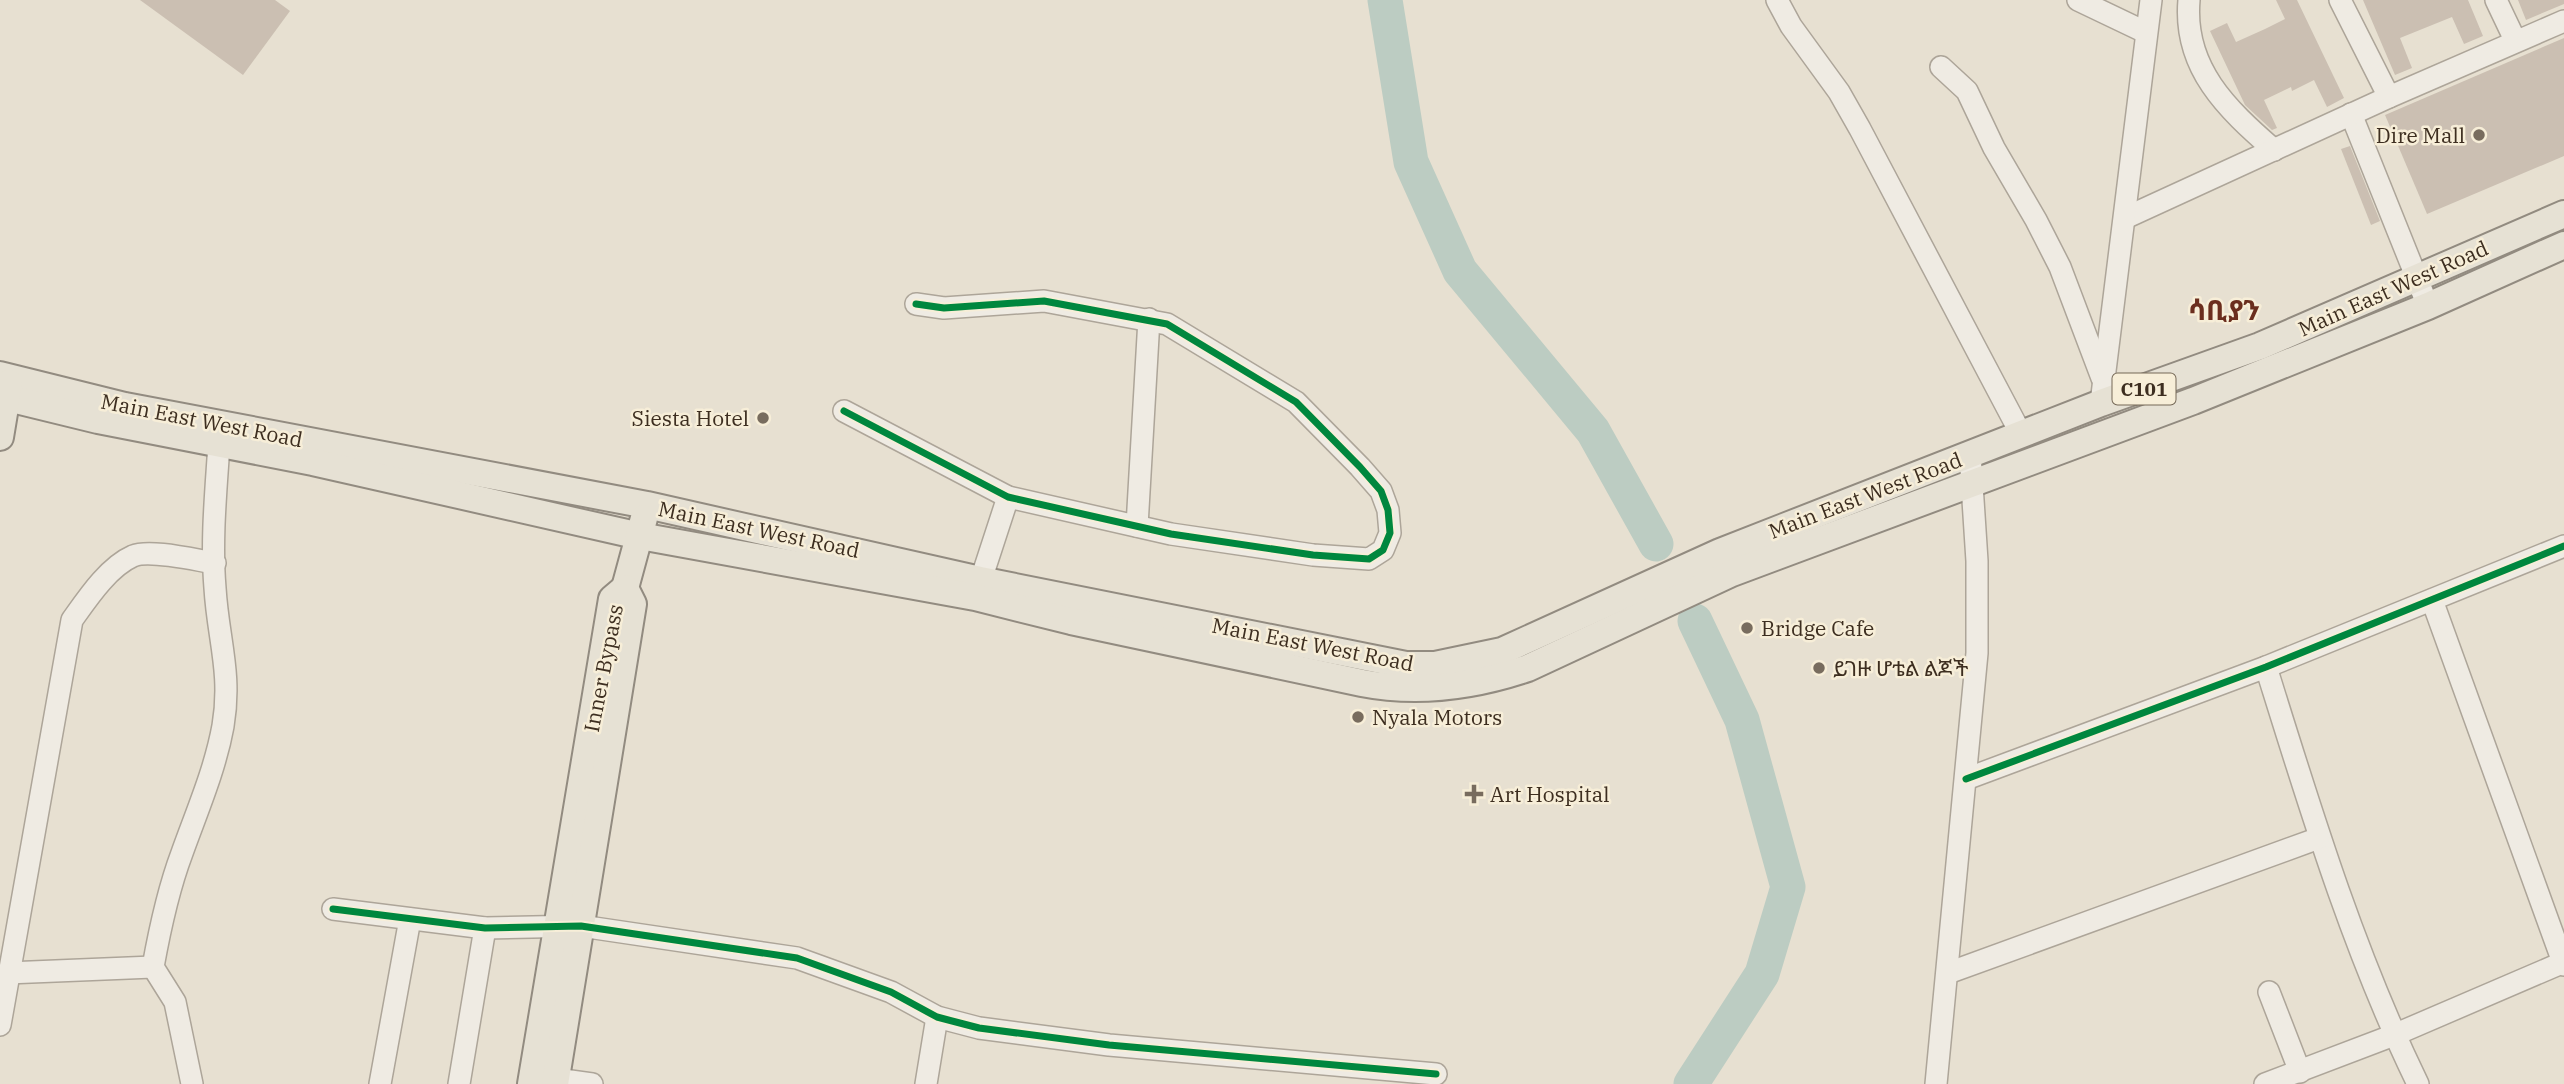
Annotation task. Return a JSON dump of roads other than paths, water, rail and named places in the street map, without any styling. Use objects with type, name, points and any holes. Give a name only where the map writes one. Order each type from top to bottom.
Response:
[{"type":"main road","name":"Main East West Road","points":[[221,435],[647,505],[846,560],[1365,670],[1387,688],[1440,687],[1495,679],[1565,638],[1726,563],[1817,514],[2021,434],[2102,392],[2260,346],[2564,214]]},
{"type":"main road","name":"Main East West Road","points":[[1726,563],[1827,538],[1972,481],[2193,401],[2428,306],[2564,245]]},
{"type":"main road","name":"Main East West Road","points":[[4,387],[221,435],[639,536],[846,560]]},
{"type":"main road","points":[[0,437],[4,387]]},
{"type":"main road","name":"Inner Bypass","points":[[548,1082],[612,599],[625,588],[647,505]]},
{"type":"main road","points":[[1817,514],[1827,538]]},
{"type":"street","points":[[1777,0],[1791,26],[1839,92],[1860,129],[2021,434]]},
{"type":"street","points":[[2078,0],[2145,32]]},
{"type":"street","points":[[2102,392],[2151,0]]},
{"type":"street","points":[[2340,0],[2389,97]]},
{"type":"street","points":[[2496,0],[2515,40]]},
{"type":"street","points":[[2193,2],[2188,35],[2201,73],[2230,111],[2274,150]]},
{"type":"street","points":[[2125,218],[2515,40],[2564,21]]},
{"type":"street","points":[[1941,67],[1967,91],[1994,148],[2060,267],[2102,392]]},
{"type":"street","points":[[2351,114],[2428,306]]},
{"type":"street","points":[[845,411],[1008,497],[1137,526],[1313,555],[1369,559],[1383,550],[1390,533],[1388,510],[1381,491],[1296,402],[1167,324],[1044,301],[944,308],[916,304]]},
{"type":"street","points":[[1137,526],[1149,319]]},
{"type":"street","points":[[192,1084],[176,1002],[153,967],[160,925],[181,854],[205,794],[223,727],[229,684],[215,588],[221,435]]},
{"type":"street","points":[[1936,1084],[1977,653],[1977,561],[1970,454]]},
{"type":"street","points":[[978,589],[1008,497]]},
{"type":"street","points":[[1966,779],[2266,667],[2564,546]]},
{"type":"street","points":[[0,1025],[7,973],[72,620],[113,571],[132,556],[146,554],[215,563]]},
{"type":"street","points":[[2265,1084],[2394,1035],[2564,963],[2432,600]]},
{"type":"street","points":[[2266,667],[2319,838],[2394,1035],[2418,1084]]},
{"type":"street","points":[[1948,973],[2319,838]]},
{"type":"street","points":[[333,909],[485,928],[570,926],[797,958],[891,992],[937,1017],[979,1028],[1109,1045],[1436,1074]]},
{"type":"street","points":[[380,1084],[410,919]]},
{"type":"street","points":[[459,1084],[485,928]]},
{"type":"street","points":[[7,973],[153,967]]},
{"type":"street","points":[[2269,992],[2300,1072]]},
{"type":"street","points":[[926,1084],[937,1017]]},
{"type":"street","points":[[548,1082],[592,1084]]},
{"type":"waterway","points":[[1385,0],[1411,162],[1460,271],[1593,431],[1656,544]]},
{"type":"waterway","points":[[1691,1084],[1762,974],[1788,887],[1742,720],[1695,621]]},
{"type":"place","name":"Dire Mall","points":[[2479,135]]},
{"type":"place","name":"Siesta Hotel","points":[[763,418]]},
{"type":"place","name":"Bridge Cafe","points":[[1747,628]]},
{"type":"place","name":"ይገዙ ሆቴል ልጆች","points":[[1819,668]]},
{"type":"place","name":"Nyala Motors","points":[[1358,717]]},
{"type":"place","name":"Art Hospital","points":[[1474,794]]},
{"type":"district","name":"ሳቢያን","points":[[2224,309]]}]
